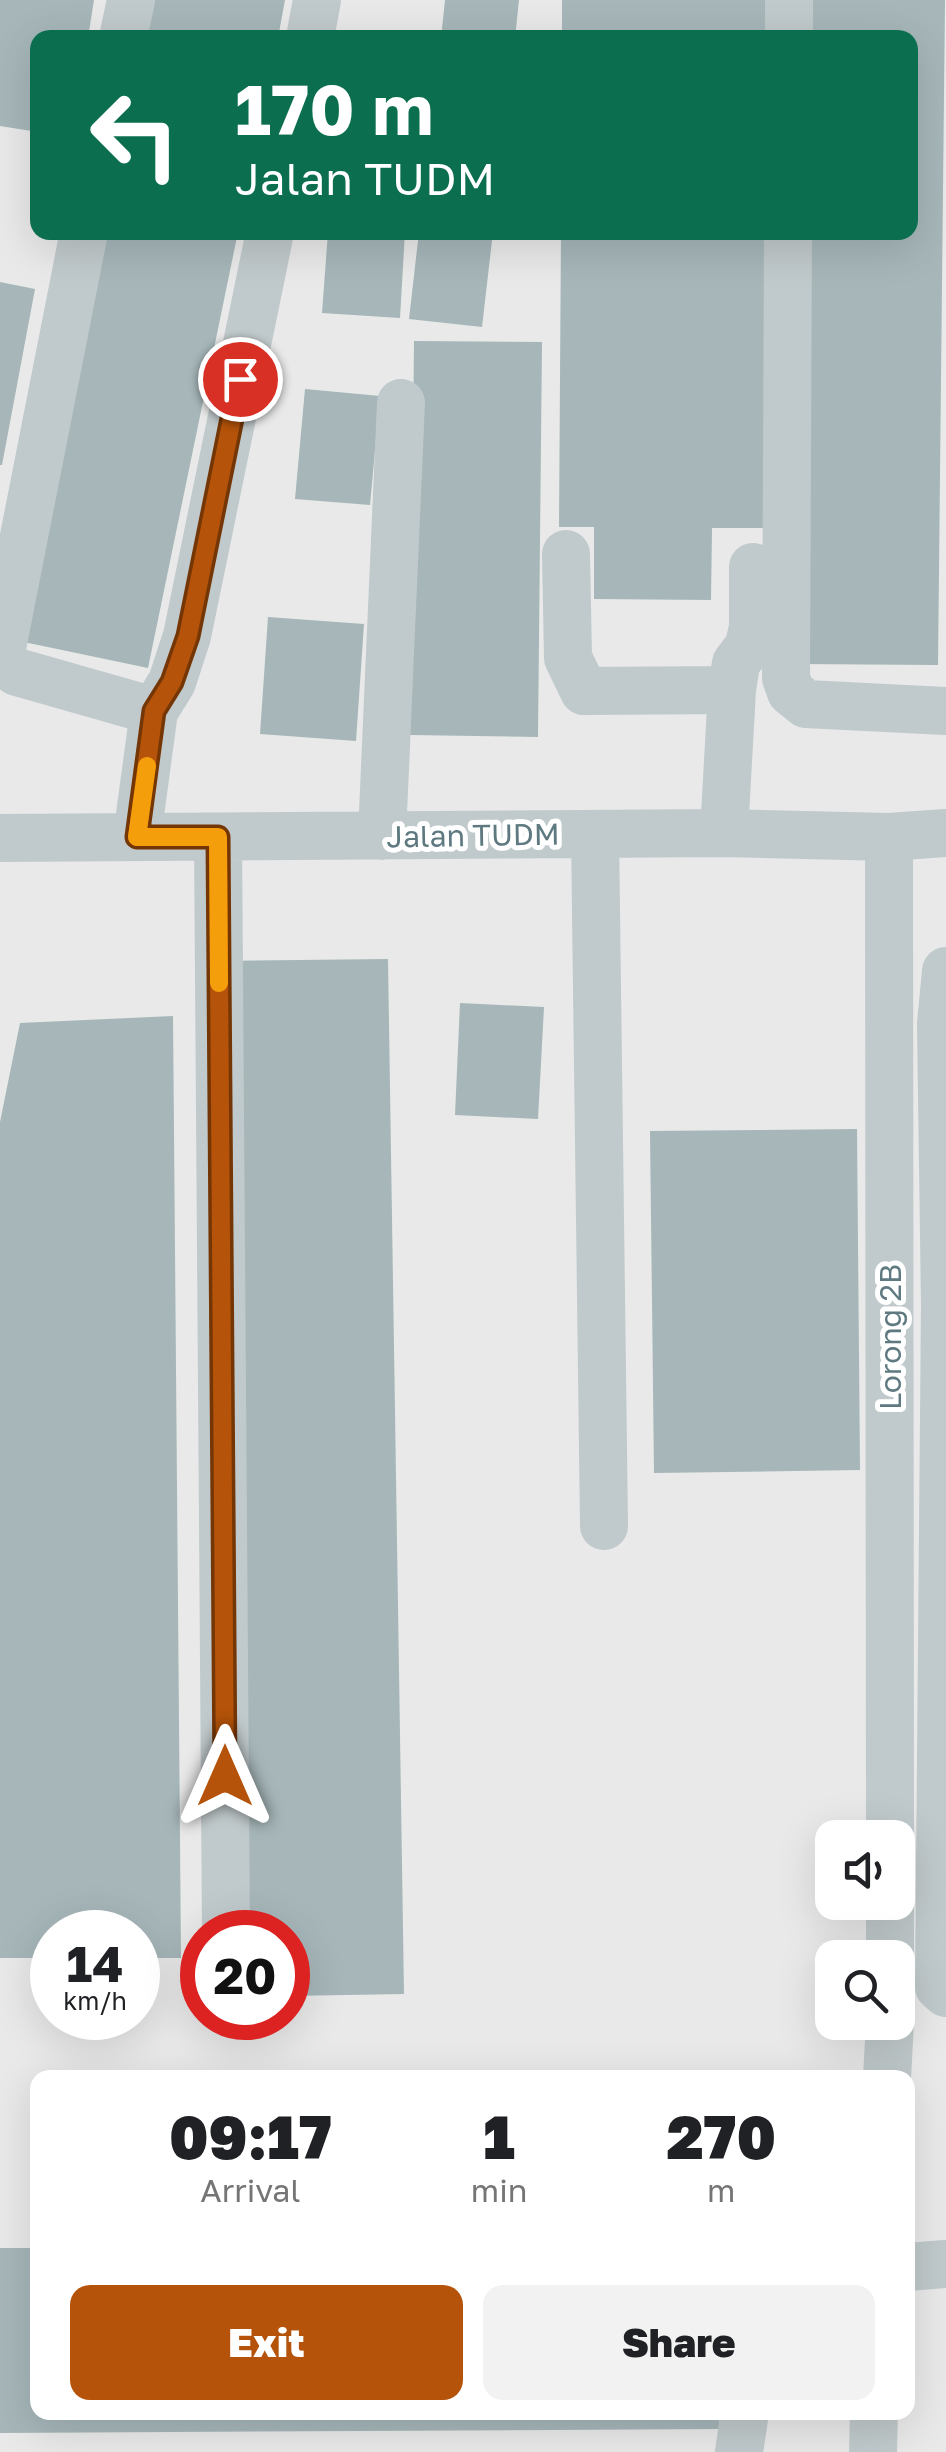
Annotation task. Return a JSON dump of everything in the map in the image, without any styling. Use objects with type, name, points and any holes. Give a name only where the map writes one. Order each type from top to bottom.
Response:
[{"type":"street","points":[[125,30],[131,0]]},
{"type":"street","points":[[312,30],[318,0]]},
{"type":"street","points":[[788,30],[789,0]]},
{"type":"street","points":[[82,240],[2,648],[4,663],[17,672],[154,711]]},
{"type":"street","points":[[137,837],[154,711],[172,682],[188,636],[268,240]]},
{"type":"street","points":[[788,240],[786,678],[791,692],[806,704],[946,711]]},
{"type":"street","points":[[382,836],[401,403]]},
{"type":"street","points":[[566,554],[568,658],[584,692],[732,690]]},
{"type":"street","points":[[724,833],[732,690],[736,663],[749,646],[753,627],[753,567]]},
{"type":"street","name":"Jalan TUDM","points":[[0,838],[724,833],[889,836],[946,832]]},
{"type":"street","points":[[595,834],[604,1526]]},
{"type":"street","name":"Lorong 2B","points":[[889,836],[890,1820]]},
{"type":"street","points":[[218,837],[226,1910]]},
{"type":"street","points":[[946,971],[941,1024],[945,1324],[939,1986],[946,1993]]},
{"type":"street","points":[[887,2070],[889,2040]]},
{"type":"street","points":[[915,2267],[946,2264]]},
{"type":"street","points":[[739,2452],[745,2420]]},
{"type":"street","points":[[873,2452],[874,2420]]},
{"type":"shaded area","points":[[0,0],[946,0],[946,2452],[0,2452]]},
{"type":"building","points":[[0,0],[94,0],[89,30],[30,30],[30,131],[0,126]]},
{"type":"building","points":[[151,0],[285,0],[279,30],[145,30]]},
{"type":"building","points":[[445,0],[519,0],[516,30],[442,30]]},
{"type":"building","points":[[562,0],[775,0],[775,30],[562,30]]},
{"type":"building","points":[[805,0],[945,0],[938,665],[799,664],[803,240],[918,240],[918,30],[805,30]]},
{"type":"building","points":[[101,240],[236,240],[148,668],[19,641]]},
{"type":"building","points":[[327,240],[405,240],[400,318],[322,313]]},
{"type":"building","points":[[418,240],[492,240],[482,327],[409,319]]},
{"type":"building","points":[[561,240],[773,240],[772,528],[712,528],[711,600],[594,599],[594,527],[559,527]]},
{"type":"building","points":[[0,282],[35,289],[2,465],[0,465]]},
{"type":"building","points":[[414,341],[542,342],[538,737],[410,735]]},
{"type":"building","points":[[305,389],[380,396],[370,505],[295,499]]},
{"type":"building","points":[[268,617],[364,624],[356,741],[260,734]]},
{"type":"building","points":[[388,959],[404,1994],[310,1996],[310,1910],[237,1910],[222,961]]},
{"type":"building","points":[[460,1003],[544,1007],[538,1119],[455,1115]]},
{"type":"building","points":[[173,1016],[180,1958],[160,1958],[160,1910],[30,1910],[30,1958],[0,1958],[0,1122],[20,1023]]},
{"type":"building","points":[[857,1129],[860,1470],[654,1473],[650,1131]]},
{"type":"building","points":[[0,2248],[30,2248],[30,2420],[719,2420],[720,2429],[0,2433]]},
{"type":"slow traffic","points":[[147,766],[137,837],[218,837],[219,983]]},
{"type":"route","points":[[225,1776],[218,837],[137,837],[154,711],[172,682],[188,636],[240,379]]}]
